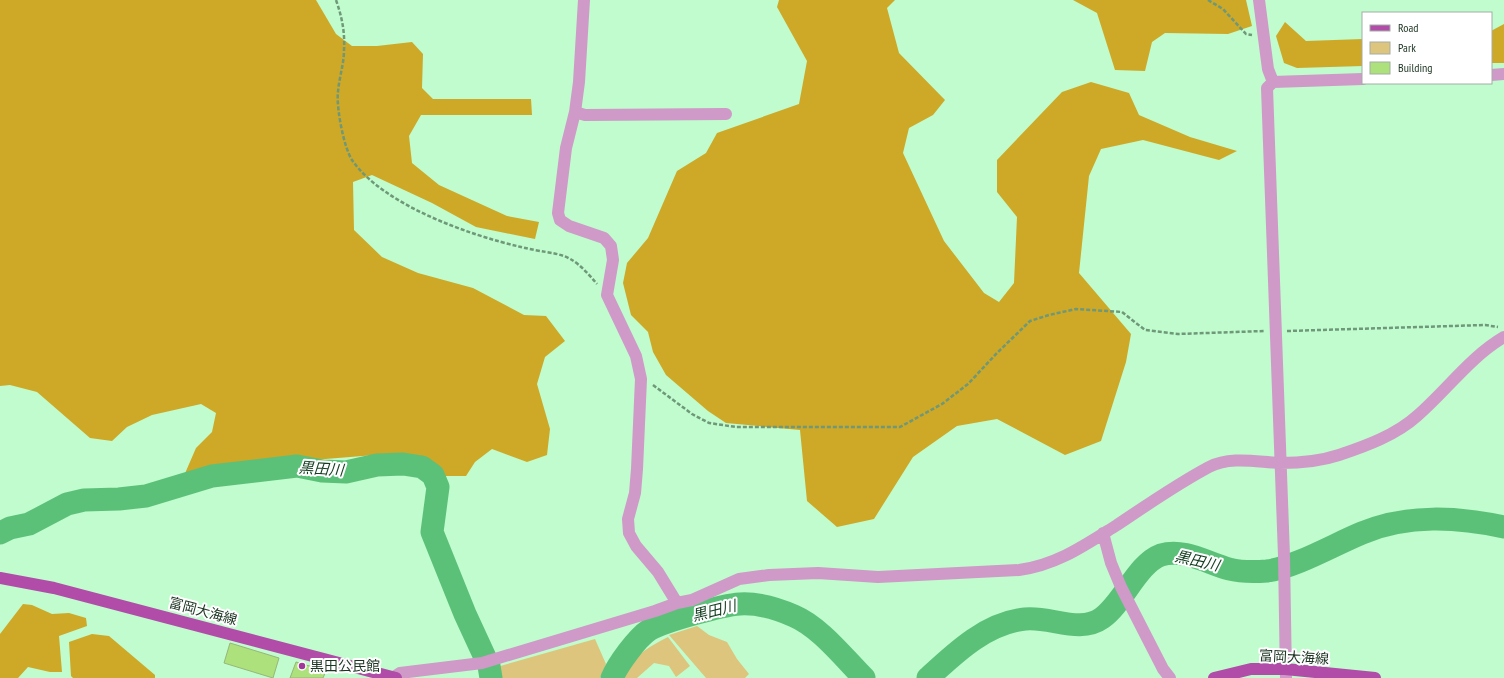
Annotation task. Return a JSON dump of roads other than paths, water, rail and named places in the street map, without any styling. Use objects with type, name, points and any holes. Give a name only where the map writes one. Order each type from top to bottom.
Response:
[{"type":"main road","name":"富岡大海線","points":[[0,578],[54,588],[362,673],[395,677]]},
{"type":"main road","name":"富岡大海線","points":[[1214,678],[1251,669],[1285,673],[1374,678]]},
{"type":"street","points":[[584,0],[579,82],[566,148],[558,212],[560,220],[569,226],[604,238],[611,246],[613,260],[607,295],[636,356],[641,378],[635,493],[628,519],[628,533],[636,546],[658,572],[677,603]]},
{"type":"street","points":[[1260,0],[1266,40],[1268,69],[1273,82]]},
{"type":"street","points":[[1492,75],[1504,74]]},
{"type":"street","points":[[1285,673],[1285,574],[1267,88],[1273,82],[1362,79]]},
{"type":"street","points":[[574,112],[585,115],[726,114]]},
{"type":"street","points":[[395,677],[400,672],[487,661],[655,611],[677,603],[692,600],[739,579],[769,575],[818,573],[878,577],[1037,568],[1077,550],[1162,495],[1209,467],[1225,460],[1281,463],[1308,462],[1338,456],[1390,434],[1417,417],[1471,363],[1493,343],[1504,337]]},
{"type":"street","points":[[1103,533],[1111,563],[1121,587],[1163,669],[1170,678]]},
{"type":"waterway","name":"黒田川","points":[[0,533],[10,528],[29,524],[67,504],[84,500],[119,499],[146,496],[212,476],[297,466],[322,471],[346,472],[377,465],[403,464],[422,467],[433,475],[438,487],[432,532],[465,614],[489,666],[491,678]]},
{"type":"waterway","name":"黒田川","points":[[928,678],[960,649],[997,626],[1025,619],[1044,620],[1075,625],[1093,623],[1110,611],[1145,566],[1161,555],[1178,553],[1234,570],[1248,572],[1267,571],[1278,569],[1303,560],[1362,533],[1397,523],[1415,520],[1451,519],[1504,527]]},
{"type":"waterway","name":"黒田川","points":[[612,678],[628,652],[649,630],[667,622],[694,614],[740,604],[774,609],[804,621],[822,635],[864,678]]},
{"type":"place","name":"黒田公民館","points":[[302,666]]}]
